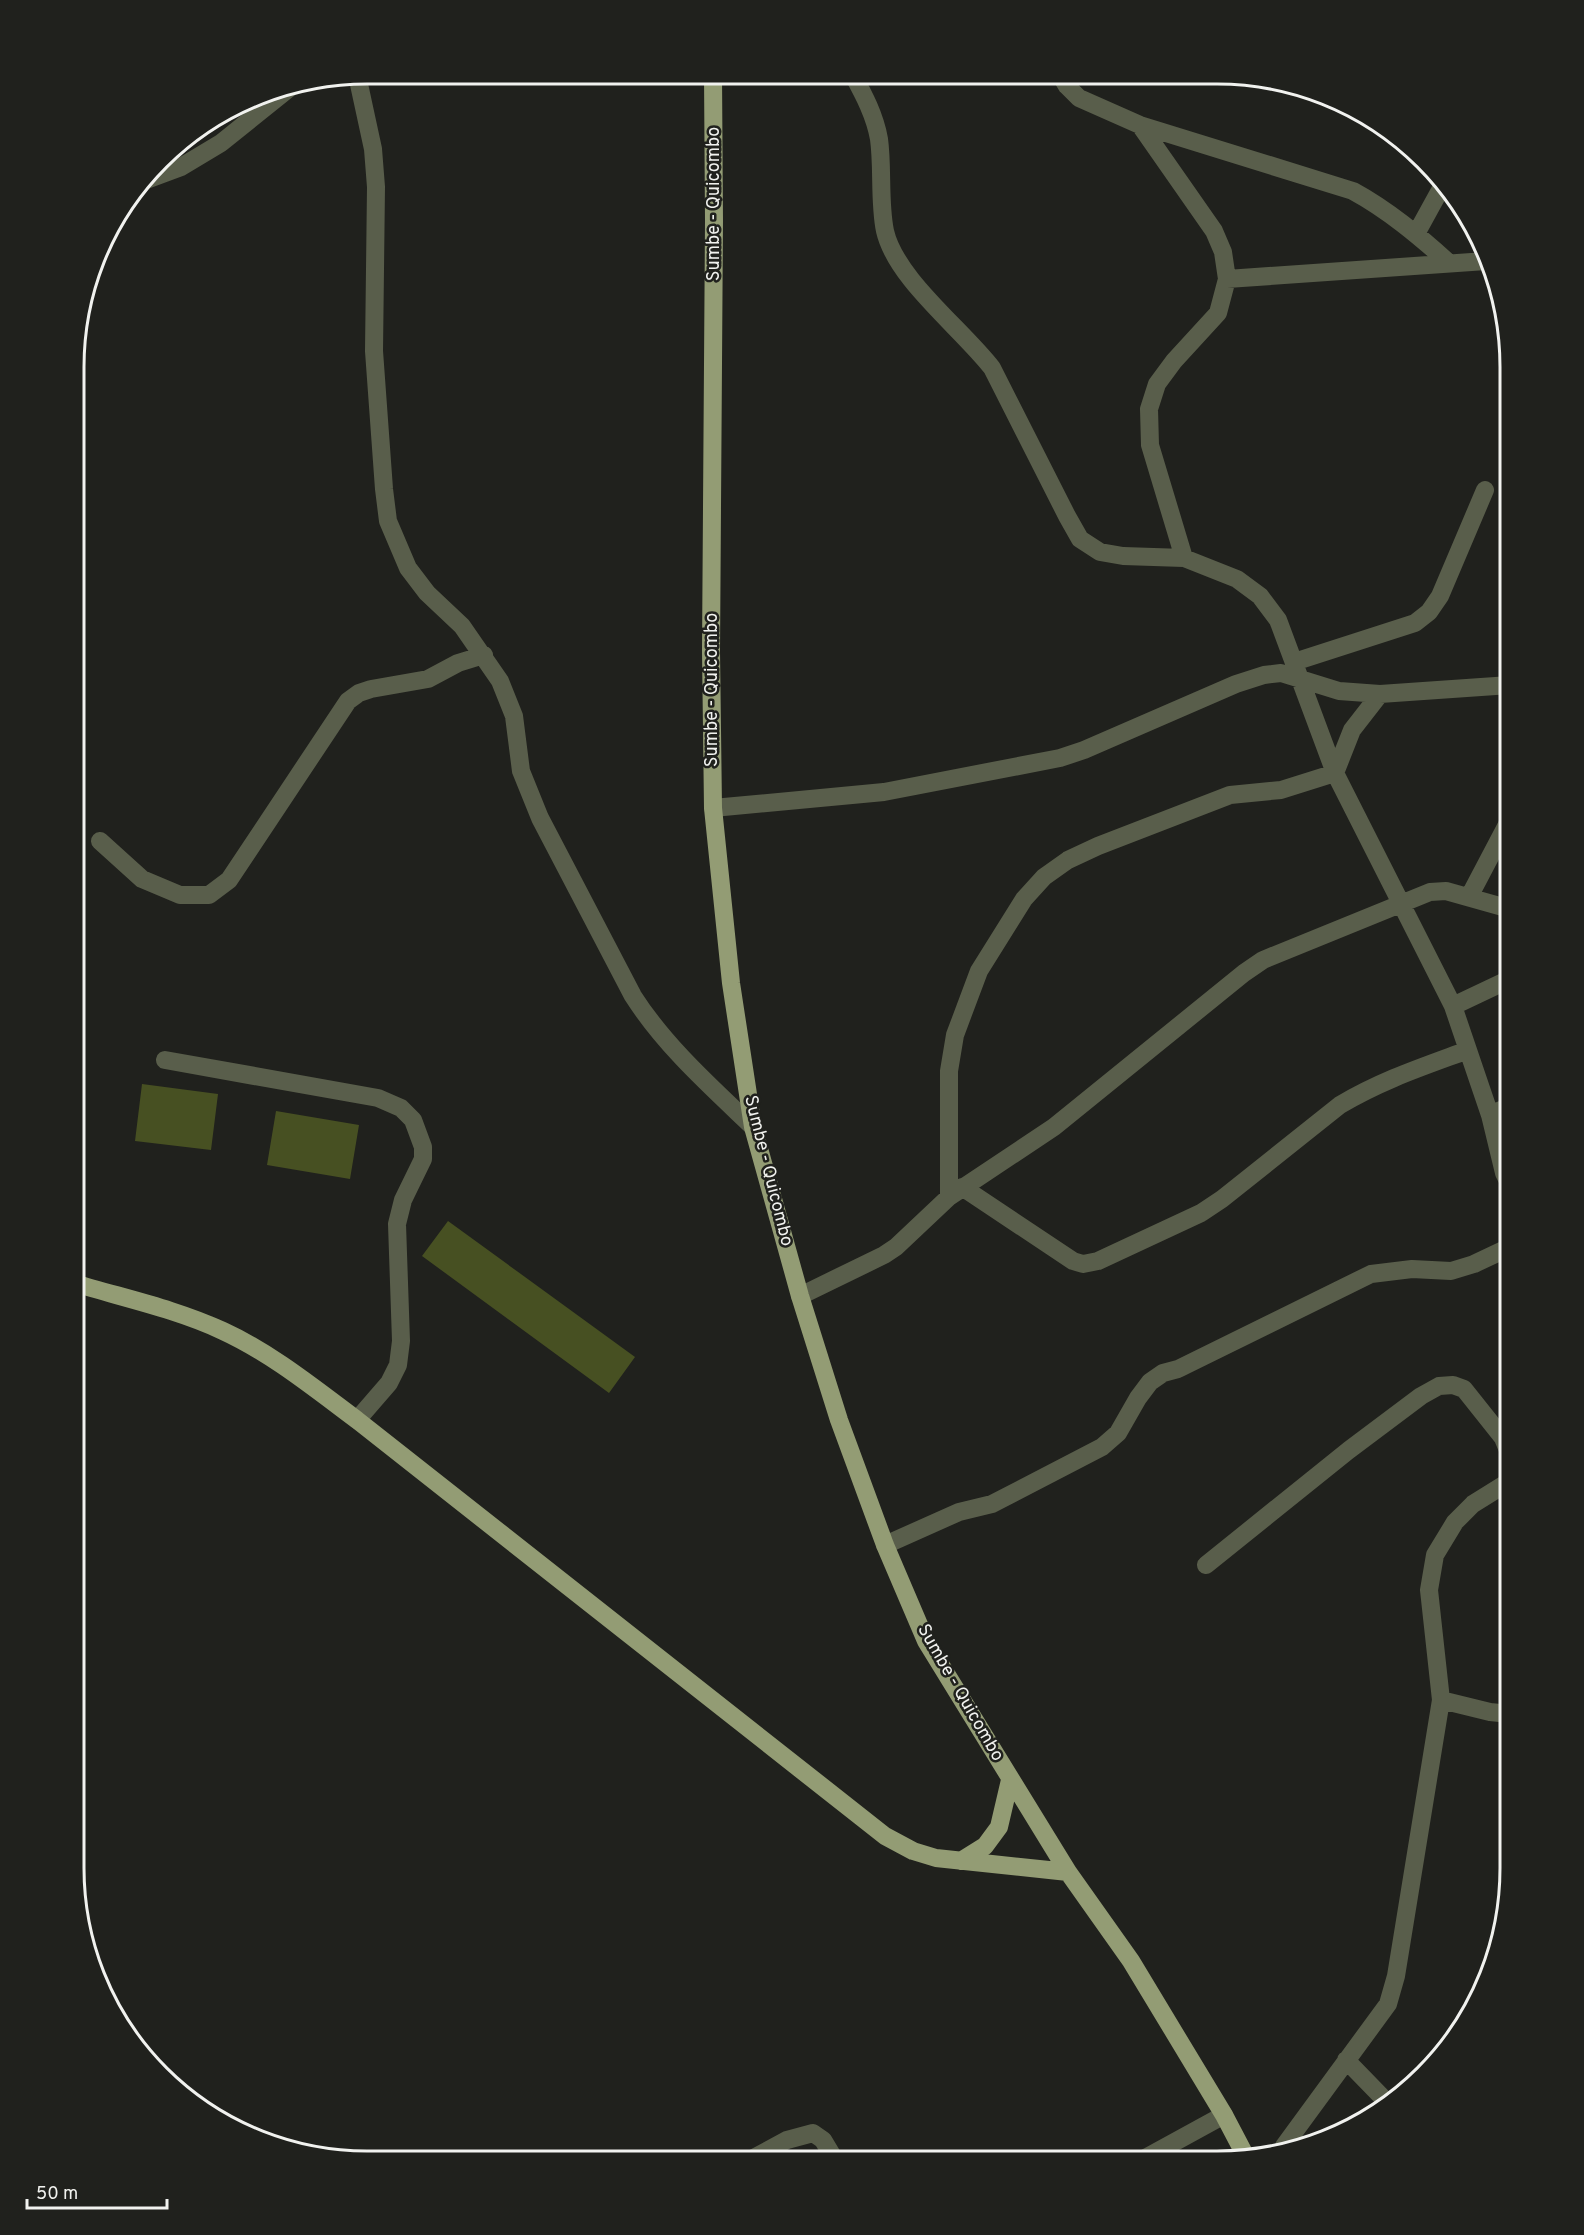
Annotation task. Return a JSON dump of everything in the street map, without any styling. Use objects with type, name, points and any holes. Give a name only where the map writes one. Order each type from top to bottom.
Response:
[{"type":"main road","name":"Sumbe - Quicombo","points":[[713,84],[711,651],[713,808],[731,983],[753,1127],[800,1296],[839,1420],[885,1545],[926,1641],[1068,1872],[1131,1961],[1224,2115],[1242,2150]]},
{"type":"main road","points":[[84,1286],[223,1330],[269,1356],[357,1420],[885,1836],[913,1851],[936,1858],[1068,1872]]},
{"type":"main road","points":[[961,1861],[986,1846],[999,1827],[1010,1780]]},
{"type":"street","points":[[359,84],[374,148],[376,187],[374,351],[388,521],[408,568],[427,593],[462,626],[500,681],[514,716],[521,771],[528,792],[633,996],[644,1013],[685,1062],[753,1127]]},
{"type":"street","points":[[858,84],[870,107],[879,137],[885,231],[893,251],[906,275],[976,348],[992,368],[1080,539],[1100,552],[1123,556],[1184,558],[1237,579],[1260,596],[1278,620],[1335,773],[1453,1006],[1490,1115],[1500,1156]]},
{"type":"street","points":[[1066,84],[1079,98],[1140,125],[1353,191],[1371,201],[1416,234],[1449,263]]},
{"type":"street","points":[[159,175],[181,167],[221,143],[276,99]]},
{"type":"street","points":[[1140,125],[1214,231],[1223,252],[1227,279],[1218,313],[1174,361],[1157,384],[1149,408],[1150,445],[1184,558]]},
{"type":"street","points":[[1416,234],[1439,192]]},
{"type":"street","points":[[1227,279],[1479,261]]},
{"type":"street","points":[[713,808],[884,792],[1060,758],[1084,750],[1236,684],[1264,675],[1296,670],[1414,623],[1429,612],[1440,596],[1485,490]]},
{"type":"street","points":[[100,840],[142,879],[180,895],[209,895],[229,880],[348,701],[359,693],[371,689],[428,679],[458,663],[484,655]]},
{"type":"street","points":[[1296,670],[1339,691],[1380,694],[1500,687]]},
{"type":"street","points":[[1335,773],[1352,730],[1380,694]]},
{"type":"street","points":[[956,1192],[949,1071],[955,1035],[980,971],[1024,899],[1044,877],[1068,860],[1098,846],[1230,795],[1281,790],[1335,773]]},
{"type":"street","points":[[1469,897],[1500,838]]},
{"type":"street","points":[[800,1296],[896,1247],[956,1192],[1054,1126],[1253,966],[1430,892],[1446,891],[1500,906]]},
{"type":"street","points":[[1453,1006],[1500,984]]},
{"type":"street","points":[[956,1192],[1072,1261],[1083,1264],[1098,1261],[1201,1213],[1222,1199],[1340,1105],[1360,1093],[1386,1080],[1468,1050]]},
{"type":"street","points":[[165,1060],[378,1098],[401,1108],[413,1120],[423,1147],[423,1159],[403,1200],[397,1224],[401,1341],[398,1365],[389,1383],[357,1420]]},
{"type":"street","points":[[1490,1115],[1500,1110]]},
{"type":"street","points":[[885,1545],[959,1512],[992,1504],[1102,1447],[1118,1433],[1150,1382],[1163,1373],[1178,1369],[1371,1274],[1412,1269],[1451,1271],[1474,1264],[1500,1252]]},
{"type":"street","points":[[1206,1565],[1349,1450],[1421,1396],[1439,1386],[1453,1385],[1464,1389],[1500,1434]]},
{"type":"street","points":[[1287,2142],[1388,2004],[1441,1700],[1429,1590],[1435,1555],[1455,1522],[1473,1504],[1500,1487]]},
{"type":"street","points":[[1441,1700],[1500,1713]]},
{"type":"street","points":[[1346,2060],[1382,2097]]},
{"type":"street","points":[[1158,2151],[1224,2115]]},
{"type":"street","points":[[767,2151],[788,2140],[813,2133],[823,2140],[830,2151]]},
{"type":"building","points":[[142,1084],[218,1094],[211,1150],[135,1141]]},
{"type":"building","points":[[276,1111],[359,1125],[350,1179],[267,1165]]},
{"type":"building","points":[[448,1221],[635,1357],[609,1393],[422,1256]]}]
